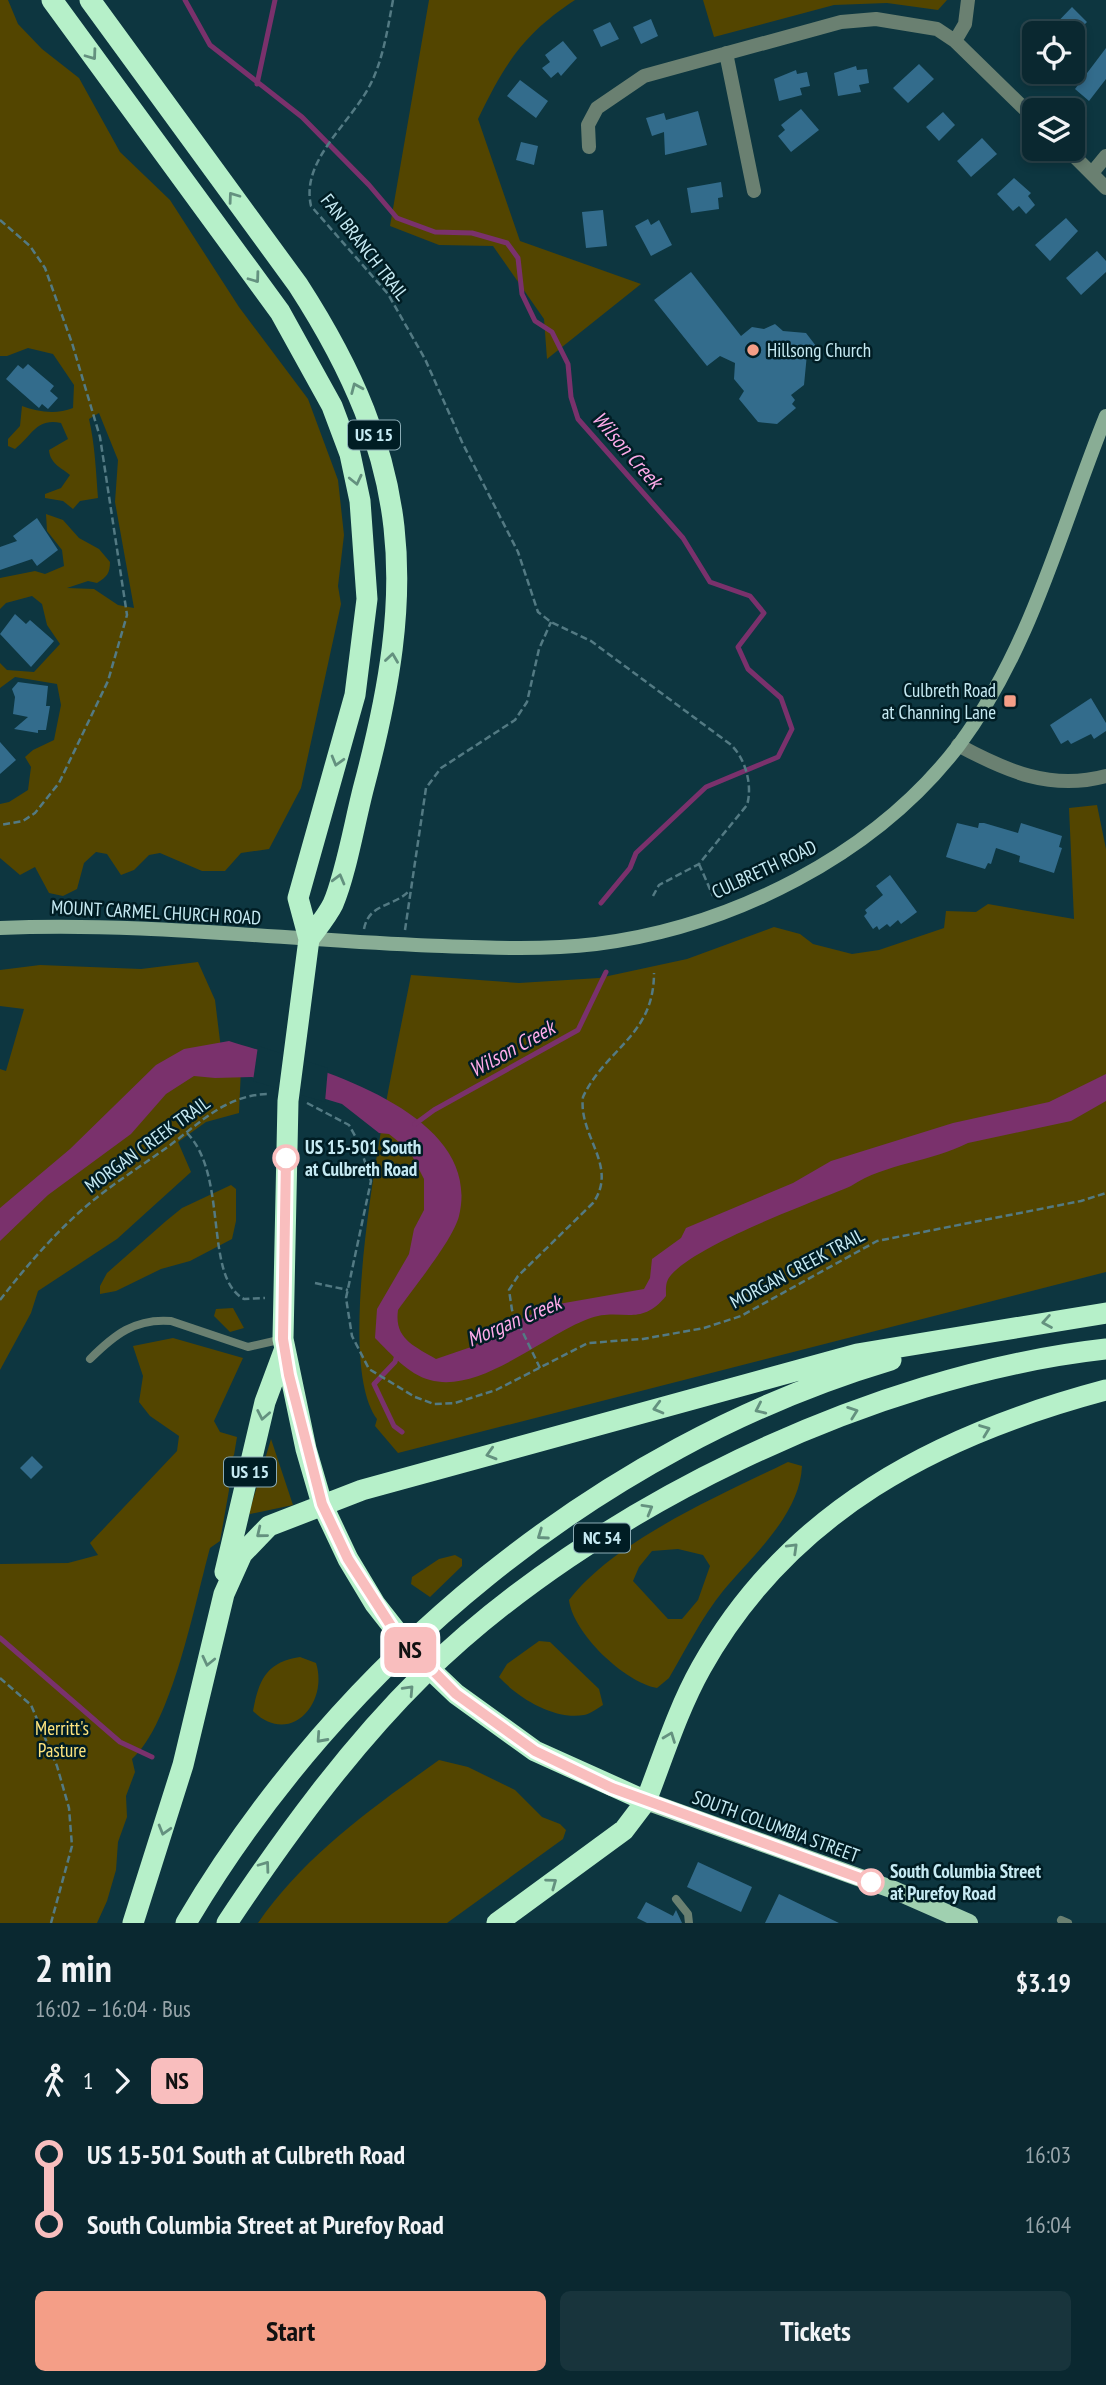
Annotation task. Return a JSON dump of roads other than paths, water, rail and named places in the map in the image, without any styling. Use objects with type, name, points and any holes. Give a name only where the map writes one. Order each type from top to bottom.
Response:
[{"type":"highway","name":"US 15","points":[[52,0],[279,312],[332,406],[350,454],[362,512],[367,599],[355,695],[298,898],[310,939],[293,1055],[287,1133],[283,1345],[322,1504],[348,1559],[375,1604],[415,1656],[484,1716],[535,1751],[646,1801]]},
{"type":"highway","name":"US 15","points":[[90,0],[298,285],[329,332],[367,412],[382,459],[398,558],[398,605],[391,664],[377,738],[333,904],[310,939]]},
{"type":"highway","name":"NC 54","points":[[186,1923],[263,1807],[308,1752],[413,1641],[530,1543],[599,1495],[729,1424],[862,1368],[987,1333],[1106,1313]]},
{"type":"highway","points":[[224,1594],[242,1554],[260,1532],[278,1521],[322,1504],[544,1439],[857,1354],[987,1333]]},
{"type":"highway","name":"US 15","points":[[133,1923],[183,1765],[224,1594],[227,1560],[265,1402],[283,1345]]},
{"type":"highway","name":"NC 54","points":[[227,1923],[310,1805],[372,1729],[423,1675],[531,1585],[622,1524],[706,1476],[815,1425],[909,1392],[979,1372],[1106,1349]]},
{"type":"highway","points":[[497,1923],[624,1830],[646,1801],[699,1671],[723,1630],[758,1584],[794,1546],[874,1484],[917,1460],[1005,1422],[1106,1390]]},
{"type":"main road","name":"SOUTH COLUMBIA STREET","points":[[646,1801],[894,1890],[968,1923]]},
{"type":"street","points":[[955,41],[965,24],[968,0]]},
{"type":"street","points":[[589,147],[587,125],[597,108],[644,76],[841,22],[876,19],[937,29],[955,41],[1022,106]]},
{"type":"street","points":[[726,53],[754,191]]},
{"type":"street","points":[[1092,173],[1106,156]]},
{"type":"street","points":[[1079,161],[1106,188]]},
{"type":"street","name":"CULBRETH ROAD","points":[[310,939],[404,944],[578,945],[642,936],[708,917],[778,888],[840,854],[914,794],[958,745],[992,692],[1026,626],[1106,416]]},
{"type":"street","points":[[958,745],[1029,778],[1070,782],[1106,776]]},
{"type":"street","name":"MOUNT CARMEL CHURCH ROAD","points":[[0,928],[117,926],[310,939]]},
{"type":"lane","points":[[90,1359],[113,1336],[127,1327],[158,1320],[171,1321],[248,1347],[283,1345]]},
{"type":"lane","points":[[676,1899],[688,1914],[689,1923]]},
{"type":"waterway","name":"Wilson Creek","points":[[185,0],[210,45],[302,117],[369,185],[397,218],[435,232],[472,233],[507,243],[518,258],[522,294],[535,321],[552,332],[568,364],[571,397],[578,419],[683,538],[710,582],[750,596],[764,613],[738,647],[748,669],[781,698],[792,729],[778,757],[706,787],[636,853],[630,868],[601,903]]},
{"type":"waterway","points":[[257,84],[275,0]]},
{"type":"waterway","name":"Wilson Creek","points":[[415,1124],[434,1110],[578,1030],[606,972]]},
{"type":"waterway","points":[[397,1355],[395,1362],[374,1384],[394,1426],[402,1432]]},
{"type":"waterway","points":[[0,1638],[120,1742],[152,1757]]},
{"type":"place","name":"Hillsong Church","points":[[753,350]]},
{"type":"place","name":"Culbreth Road at Channing Lane","points":[[1010,701]]},
{"type":"place","name":"US 15-501 South at Culbreth Road","points":[[286,1158]]},
{"type":"place","name":"South Columbia Street at Purefoy Road","points":[[871,1882]]},
{"type":"water label","name":"Morgan Creek","points":[[514,1321]]},
{"type":"park label","name":"Merritt's Pasture","points":[[62,1739]]}]
